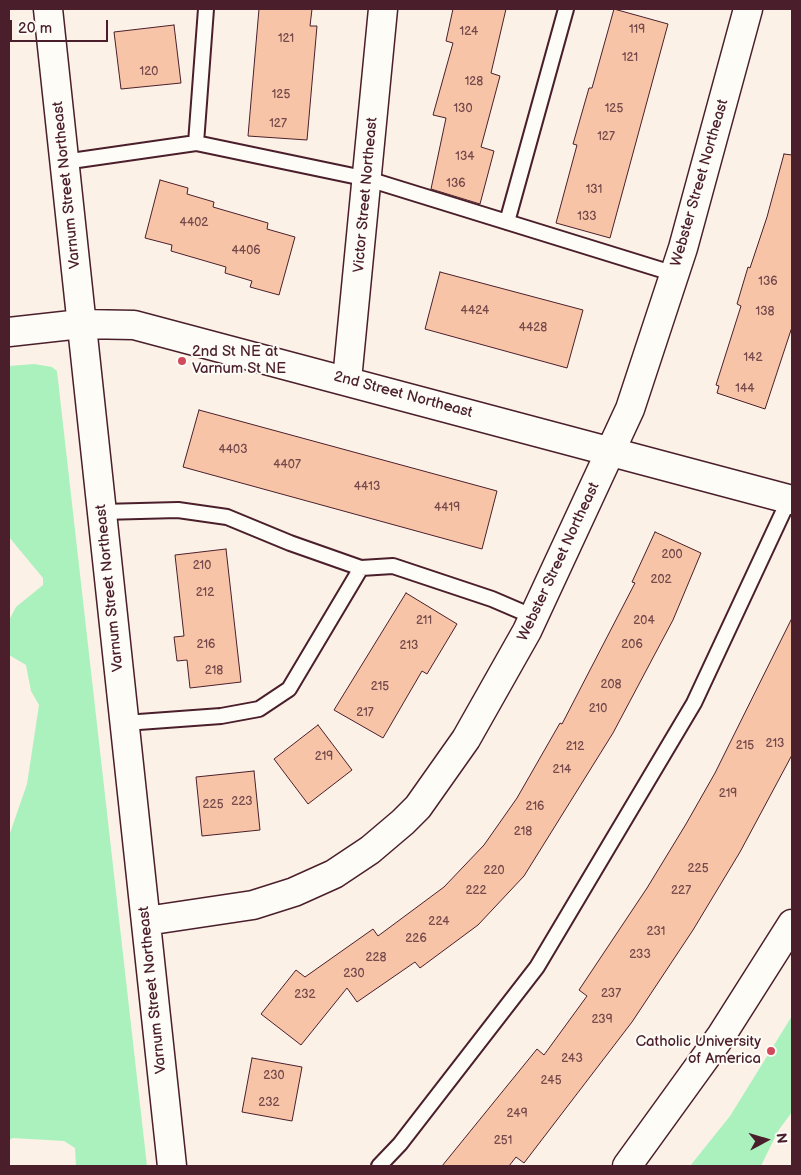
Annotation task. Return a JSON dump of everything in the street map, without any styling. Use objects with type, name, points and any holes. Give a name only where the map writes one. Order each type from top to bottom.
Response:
[{"type":"street","name":"Varnum Street Northeast","points":[[48,9],[172,1166]]},
{"type":"street","name":"Victor Street Northeast","points":[[347,380],[368,180],[383,9]]},
{"type":"street","name":"Webster Street Northeast","points":[[146,921],[231,910],[280,897],[334,874],[387,837],[418,807],[461,746],[508,668],[534,617],[630,409],[675,274],[702,183],[748,9]]},
{"type":"street","name":"2nd Street Northeast","points":[[9,332],[81,324],[122,324],[152,328],[611,451],[791,497]]},
{"type":"street","points":[[627,1166],[732,1020],[792,924]]},
{"type":"lane","points":[[196,142],[206,9]]},
{"type":"lane","points":[[507,222],[566,9]]},
{"type":"lane","points":[[64,162],[196,142],[368,180],[675,274]]},
{"type":"lane","points":[[379,1166],[400,1144],[537,967],[694,703],[791,497]]},
{"type":"lane","points":[[102,512],[178,510],[227,517],[290,543],[361,568],[393,566],[483,596],[534,617]]},
{"type":"lane","points":[[125,723],[221,716],[259,709],[289,688],[361,568]]},
{"type":"green space","points":[[34,364],[52,367],[57,371],[147,1166],[76,1166],[75,1148],[64,1141],[13,1138],[9,1140],[9,836],[27,784],[39,705],[31,691],[26,665],[9,655],[9,620],[16,607],[43,585],[43,578],[9,537],[9,366]]},
{"type":"green space","points":[[792,1016],[792,1112],[778,1131],[761,1166],[690,1166],[730,1116]]},
{"type":"building","points":[[259,9],[312,9],[310,26],[317,26],[307,140],[248,136]]},
{"type":"building","points":[[453,9],[506,9],[491,73],[500,76],[481,147],[494,151],[480,204],[431,189],[446,118],[433,115],[453,43],[446,41]]},
{"type":"building","points":[[614,9],[668,24],[610,238],[556,223],[577,145],[573,144],[589,88],[592,88]]},
{"type":"building","points":[[174,25],[181,83],[121,89],[114,32]]},
{"type":"building","points":[[784,154],[792,155],[792,327],[765,409],[717,393],[719,386],[716,385],[741,306],[737,304],[748,267],[750,268],[767,217]]},
{"type":"building","points":[[160,180],[188,188],[187,194],[214,202],[213,207],[268,223],[267,229],[295,237],[279,295],[250,287],[252,281],[225,273],[226,267],[171,251],[172,245],[145,238]]},
{"type":"building","points":[[440,272],[583,310],[567,368],[425,329]]},
{"type":"building","points":[[199,410],[497,491],[482,549],[183,467]]},
{"type":"building","points":[[655,532],[701,553],[673,620],[613,733],[524,876],[478,925],[420,968],[415,962],[357,1002],[347,988],[301,1045],[261,1014],[296,970],[305,977],[373,929],[378,936],[444,887],[484,845],[517,798],[560,723],[562,724],[635,583],[632,582]]},
{"type":"building","points":[[226,549],[241,682],[190,688],[187,660],[177,661],[174,637],[184,636],[175,555]]},
{"type":"building","points":[[406,593],[457,624],[427,674],[422,671],[383,738],[334,710]]},
{"type":"building","points":[[792,618],[792,755],[740,852],[693,930],[632,1022],[524,1163],[516,1157],[509,1166],[442,1166],[537,1049],[544,1055],[587,996],[579,990],[647,888],[686,824],[715,773]]},
{"type":"building","points":[[318,725],[352,770],[308,804],[274,759]]},
{"type":"building","points":[[254,771],[260,830],[202,836],[196,777]]},
{"type":"building","points":[[252,1058],[302,1067],[292,1121],[242,1112]]},
{"type":"place","name":"2nd St NE at Varnum St NE","points":[[182,361]]},
{"type":"place","name":"Catholic University of America","points":[[771,1051]]}]
